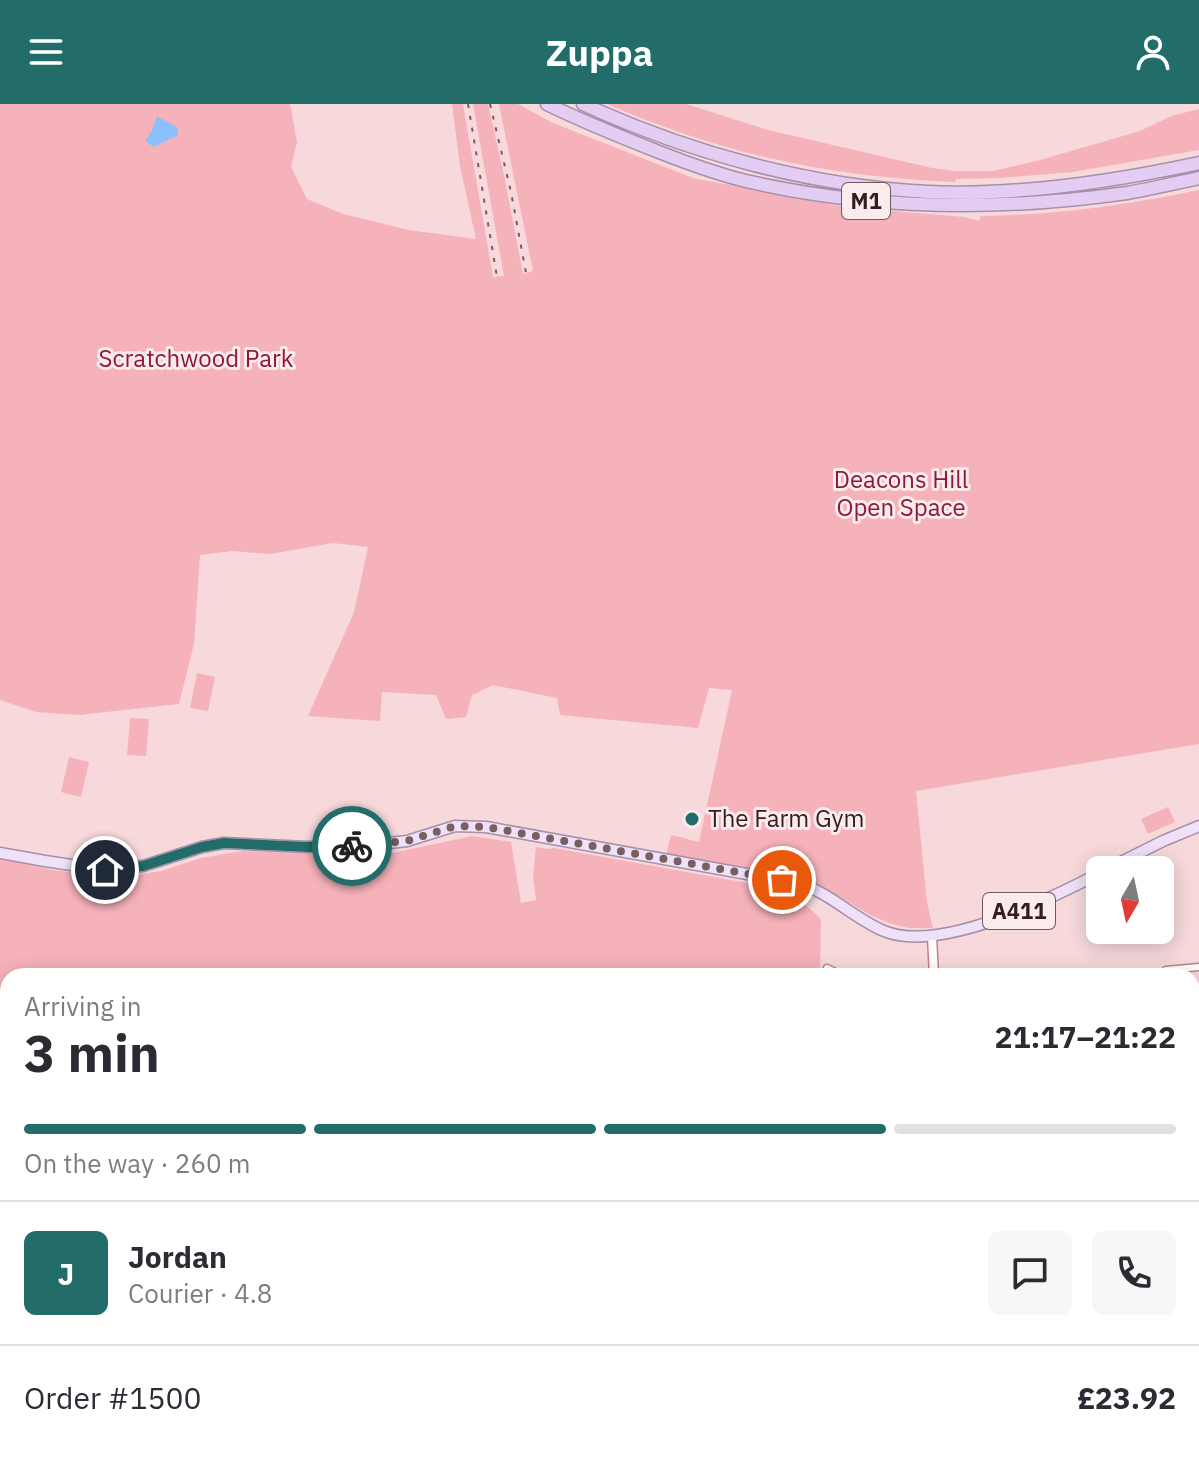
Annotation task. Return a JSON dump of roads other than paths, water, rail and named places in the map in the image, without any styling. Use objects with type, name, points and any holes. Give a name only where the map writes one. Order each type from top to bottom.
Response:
[{"type":"highway","name":"M1","points":[[547,104],[624,139],[743,180],[854,200],[937,206],[1019,205],[1131,192],[1199,178]]},
{"type":"highway","name":"M1","points":[[583,104],[681,143],[771,170],[927,192],[1019,189],[1085,182],[1199,163]]},
{"type":"main road","name":"A411","points":[[0,853],[105,870],[143,866],[224,843],[363,846],[407,841],[455,826],[486,827],[797,883],[821,892],[881,930],[909,937],[932,936],[993,920],[1034,906],[1086,880]]},
{"type":"main road","name":"A411","points":[[1133,856],[1199,826]]},
{"type":"street","points":[[932,936],[934,968]]},
{"type":"water","points":[[157,116],[178,128],[178,135],[154,147],[145,141]]},
{"type":"railway","points":[[468,104],[497,277]]},
{"type":"railway","points":[[490,104],[526,273]]},
{"type":"place","name":"The Farm Gym","points":[[692,819]]},
{"type":"park label","name":"Scratchwood Park","points":[[196,359]]},
{"type":"park label","name":"Deacons Hill Open Space","points":[[901,494]]}]
